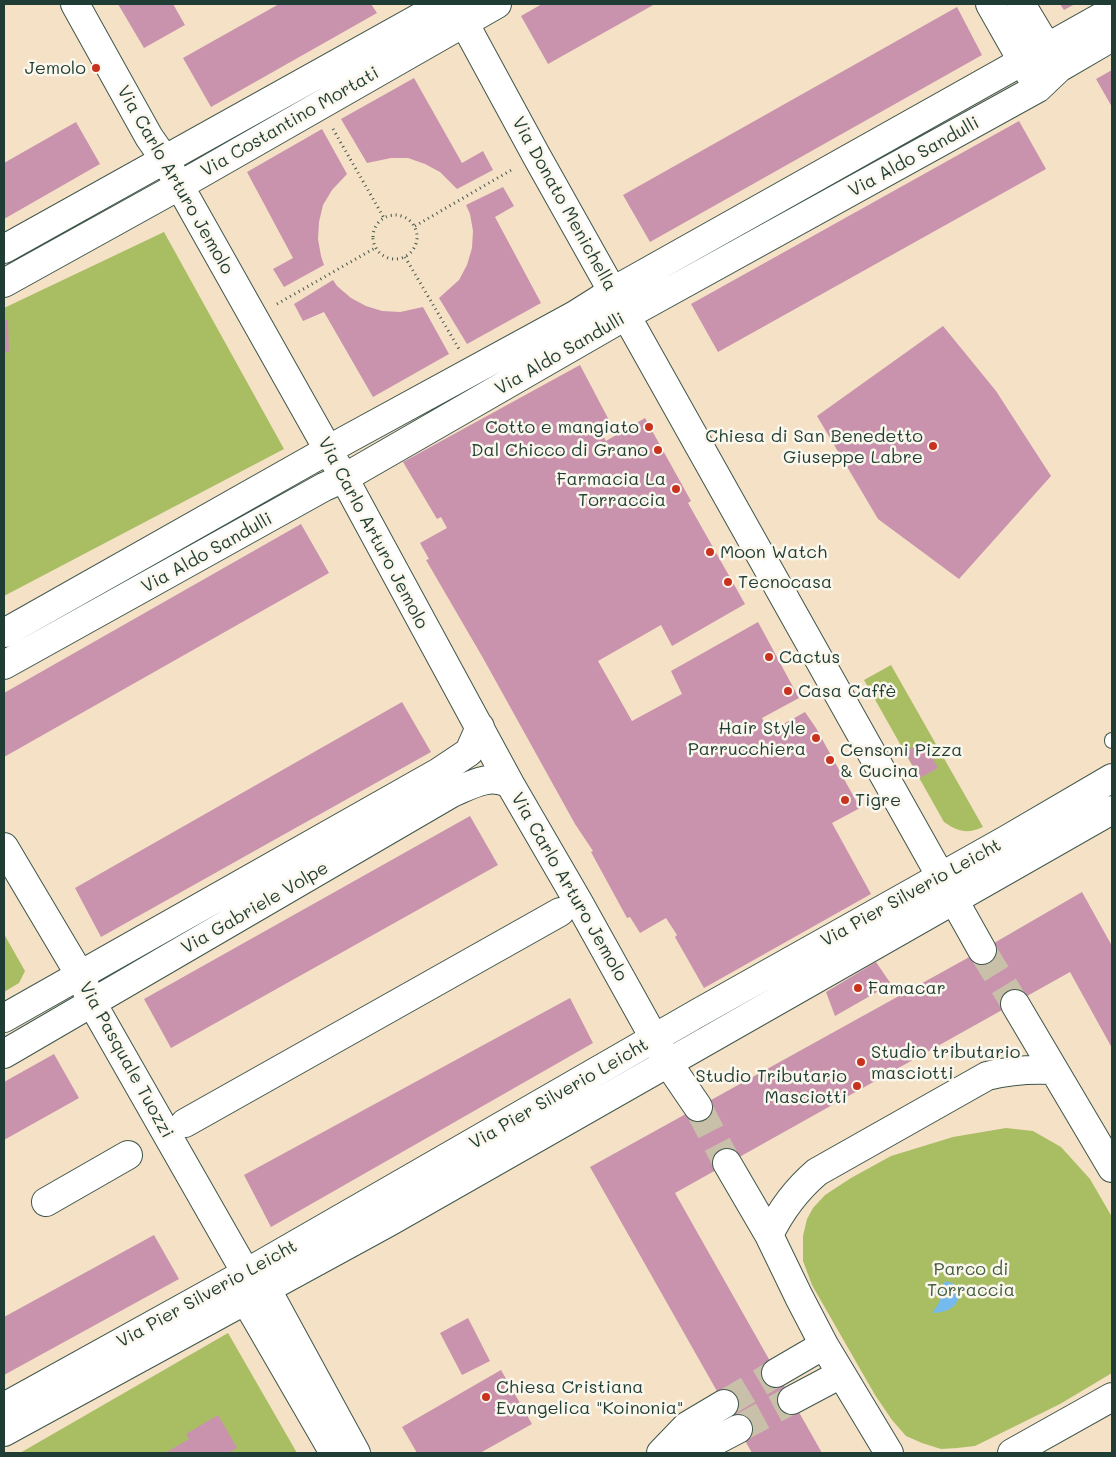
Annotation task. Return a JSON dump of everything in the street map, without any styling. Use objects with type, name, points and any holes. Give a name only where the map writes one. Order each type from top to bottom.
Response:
[{"type":"street","name":"Via Carlo Arturo Jemolo","points":[[75,4],[344,478],[510,784],[668,1063],[698,1107]]},
{"type":"street","name":"Via Costantino Mortati","points":[[4,249],[444,4]]},
{"type":"street","name":"Via Costantino Mortati","points":[[4,283],[320,105],[459,13],[498,4]]},
{"type":"street","points":[[990,4],[1038,88]]},
{"type":"street","points":[[1022,4],[1053,58]]},
{"type":"street","name":"Via Aldo Sandulli","points":[[4,665],[324,487],[344,478],[627,315],[1038,88],[1053,58],[1112,11]]},
{"type":"street","name":"Via Donato Menichella","points":[[459,13],[536,156],[982,950]]},
{"type":"street","name":"Via Aldo Sandulli","points":[[4,633],[328,450],[575,315],[613,291],[1023,62],[1053,58],[1112,37]]},
{"type":"street","name":"Via Gabriele Volpe","points":[[4,1018],[439,772],[469,752],[480,727]]},
{"type":"street","name":"Via Pier Silverio Leicht","points":[[4,1432],[252,1288],[655,1038],[1112,778]]},
{"type":"street","name":"Via Gabriele Volpe","points":[[4,1054],[452,793],[484,780],[502,780],[510,784]]},
{"type":"street","name":"Via Pier Silverio Leicht","points":[[4,1407],[389,1222],[1112,810]]},
{"type":"street","name":"Via Pasquale Tuozzi","points":[[4,847],[80,975],[92,1003],[252,1288],[334,1453]]},
{"type":"street","points":[[185,1123],[560,912]]},
{"type":"street","points":[[1015,1004],[1053,1070],[1091,1129],[1112,1168]]},
{"type":"street","points":[[769,1235],[787,1203],[802,1185],[817,1172],[987,1076],[1014,1070],[1053,1070]]},
{"type":"street","points":[[46,1202],[128,1155]]},
{"type":"street","points":[[727,1163],[769,1235],[824,1344],[889,1453]]},
{"type":"street","name":"Via Pasquale Tuozzi","points":[[252,1288],[356,1453]]},
{"type":"street","points":[[776,1373],[824,1344]]},
{"type":"street","points":[[792,1400],[841,1374]]},
{"type":"street","points":[[1012,1453],[1112,1397]]},
{"type":"street","points":[[661,1453],[687,1426],[724,1404]]},
{"type":"street","points":[[684,1453],[702,1448],[738,1429]]},
{"type":"path","points":[[320,105],[384,218]]},
{"type":"path","points":[[414,226],[518,166]]},
{"type":"path","points":[[392,215],[401,216],[409,220],[414,226],[417,235],[416,244],[412,252],[405,257],[397,259],[388,258],[380,254],[375,248],[372,239],[373,230],[377,223],[384,218],[392,215]]},
{"type":"path","points":[[270,308],[375,248]]},
{"type":"path","points":[[405,257],[471,372]]},
{"type":"green space","points":[[164,232],[284,449],[4,596],[4,308]]},
{"type":"green space","points":[[891,665],[983,827],[973,831],[963,831],[944,822],[864,680]]},
{"type":"green space","points":[[4,934],[25,971],[19,983],[4,992]]},
{"type":"green space","name":"Parco di Torraccia","points":[[1006,1128],[1033,1131],[1061,1147],[1090,1179],[1112,1217],[1112,1373],[1060,1404],[975,1446],[941,1449],[906,1436],[892,1420],[875,1395],[812,1285],[803,1261],[803,1236],[807,1219],[813,1208],[825,1195],[891,1156],[953,1137]]},
{"type":"green space","points":[[228,1333],[297,1453],[20,1453]]},
{"type":"water","points":[[946,1281],[954,1284],[960,1294],[958,1299],[950,1309],[932,1313],[937,1307],[942,1293],[942,1285]]},
{"type":"building","points":[[118,4],[173,4],[185,25],[144,48]]},
{"type":"building","points":[[279,4],[371,4],[377,13],[211,107],[183,58]]},
{"type":"building","points":[[542,4],[655,4],[548,64],[521,16]]},
{"type":"building","points":[[1060,4],[1075,4],[1064,10]]},
{"type":"building","points":[[957,7],[982,55],[650,242],[623,195]]},
{"type":"building","points":[[1112,70],[1112,107],[1096,79]]},
{"type":"building","points":[[414,78],[462,163],[483,151],[493,170],[457,189],[440,172],[408,158],[391,158],[367,163],[341,119]]},
{"type":"building","points":[[1019,121],[1046,169],[718,352],[691,304]]},
{"type":"building","points":[[76,122],[100,164],[4,219],[4,163]]},
{"type":"building","points":[[322,129],[347,174],[332,190],[323,205],[318,239],[324,265],[284,287],[273,269],[293,258],[247,172]]},
{"type":"building","points":[[503,187],[514,206],[495,217],[541,303],[467,344],[439,298],[459,280],[467,265],[472,248],[473,231],[470,214],[466,205]]},
{"type":"building","points":[[333,280],[351,298],[366,306],[382,311],[400,312],[423,307],[449,354],[373,397],[324,312],[303,321],[294,304]]},
{"type":"building","points":[[4,320],[8,320],[9,352],[4,352]]},
{"type":"building","name":"Chiesa di San Benedetto Giuseppe Labre","points":[[943,326],[996,391],[1051,476],[959,579],[878,519],[817,416]]},
{"type":"building","points":[[580,365],[610,422],[599,429],[606,441],[645,418],[691,501],[688,503],[745,604],[672,646],[661,625],[598,661],[632,721],[682,694],[671,671],[758,622],[799,698],[762,718],[769,732],[805,712],[816,728],[860,808],[832,823],[871,894],[704,988],[675,937],[677,935],[666,918],[640,933],[630,917],[627,918],[591,852],[593,851],[575,824],[426,560],[429,559],[420,543],[447,528],[441,517],[437,519],[403,462]]},
{"type":"building","points":[[301,524],[329,573],[4,757],[4,693]]},
{"type":"building","points":[[402,702],[431,752],[101,937],[75,888]]},
{"type":"building","points":[[923,741],[938,768],[920,778],[905,752]]},
{"type":"building","points":[[470,816],[498,865],[171,1048],[144,999]]},
{"type":"building","points":[[1082,892],[1112,946],[1112,1048],[1070,972],[675,1193],[822,1453],[752,1453],[590,1167],[982,950]]},
{"type":"building","name":"Famacar","points":[[876,962],[891,984],[835,1016],[826,992]]},
{"type":"building","points":[[570,998],[593,1043],[271,1227],[244,1175]]},
{"type":"building","points":[[54,1054],[79,1098],[4,1140],[4,1082]]},
{"type":"building","points":[[154,1235],[179,1279],[4,1375],[4,1317]]},
{"type":"building","points":[[468,1318],[490,1361],[462,1375],[440,1333]]},
{"type":"building","name":"Chiesa Cristiana Evangelica \"Koinonia\"","points":[[501,1370],[532,1424],[480,1453],[417,1453],[402,1427]]},
{"type":"building","points":[[218,1415],[237,1448],[231,1453],[165,1453],[189,1439],[186,1434]]},
{"type":"tunnel","points":[[982,950],[1015,1004]]},
{"type":"tunnel","points":[[698,1107],[727,1163]]},
{"type":"tunnel","points":[[724,1404],[776,1373]]},
{"type":"tunnel","points":[[738,1429],[792,1400]]},
{"type":"place","name":"Jemolo","points":[[96,68]]},
{"type":"place","name":"Cotto e mangiato","points":[[649,427]]},
{"type":"place","name":"Chiesa di San Benedetto Giuseppe Labre","points":[[933,446]]},
{"type":"place","name":"Dal Chicco di Grano","points":[[658,450]]},
{"type":"place","name":"Farmacia La Torraccia","points":[[676,489]]},
{"type":"place","name":"Moon Watch","points":[[710,552]]},
{"type":"place","name":"Tecnocasa","points":[[728,582]]},
{"type":"place","name":"Cactus","points":[[769,657]]},
{"type":"place","name":"Casa Caffè","points":[[788,691]]},
{"type":"place","name":"Hair Style Parrucchiera","points":[[816,738]]},
{"type":"place","name":"Censoni Pizza & Cucina","points":[[830,760]]},
{"type":"place","name":"Tigre","points":[[845,800]]},
{"type":"place","name":"Famacar","points":[[858,988]]},
{"type":"place","name":"Studio tributario masciotti","points":[[861,1062]]},
{"type":"place","name":"Studio Tributario Masciotti","points":[[857,1086]]},
{"type":"place","name":"Chiesa Cristiana Evangelica \"Koinonia\"","points":[[486,1397]]}]
